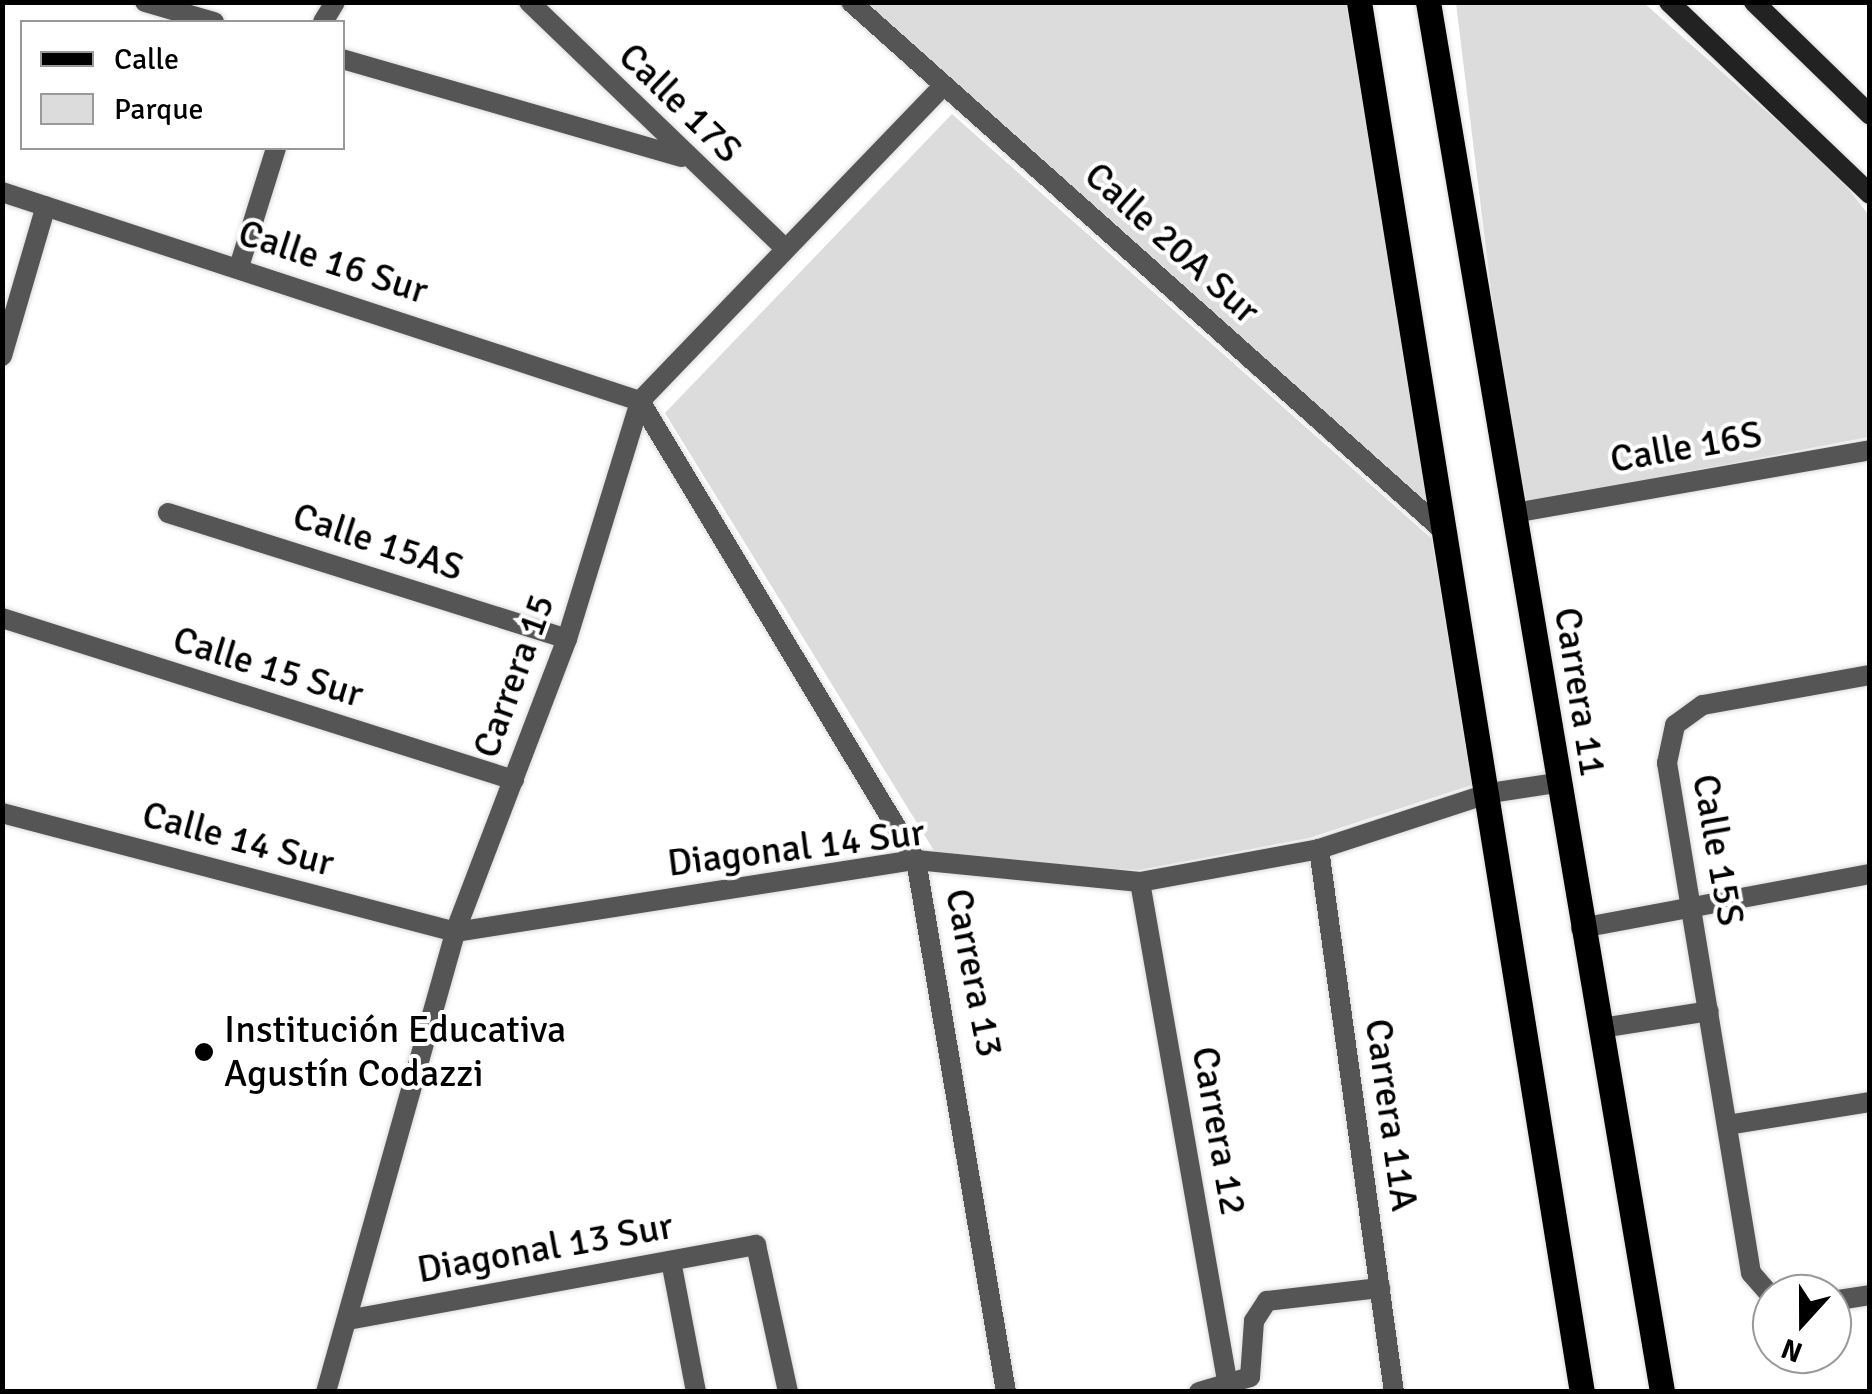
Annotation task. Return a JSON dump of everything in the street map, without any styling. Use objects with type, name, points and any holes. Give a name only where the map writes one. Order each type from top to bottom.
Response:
[{"type":"main road","points":[[1359,2],[1490,793],[1582,1392]]},
{"type":"main road","name":"Carrera 11","points":[[1428,2],[1555,783],[1662,1392]]},
{"type":"main road","points":[[1669,2],[1870,194]]},
{"type":"main road","points":[[1754,2],[1870,115]]},
{"type":"street","name":"Calle 17S","points":[[529,2],[683,158],[786,250]]},
{"type":"street","name":"Calle 20A Sur","points":[[851,2],[1447,534]]},
{"type":"street","points":[[148,3],[207,20]]},
{"type":"street","points":[[345,61],[683,158]]},
{"type":"street","name":"Carrera 15","points":[[326,1392],[455,932],[567,638],[640,401],[943,86]]},
{"type":"street","points":[[239,267],[275,150]]},
{"type":"street","name":"Calle 16 Sur","points":[[2,192],[640,401]]},
{"type":"street","points":[[3,354],[46,206]]},
{"type":"street","name":"Carrera 13","points":[[640,401],[916,860],[1006,1392]]},
{"type":"street","name":"Calle 16S","points":[[1514,514],[1870,450]]},
{"type":"street","name":"Calle 15AS","points":[[168,512],[567,638]]},
{"type":"street","name":"Calle 15 Sur","points":[[2,618],[514,780]]},
{"type":"street","name":"Calle 15S","points":[[1752,1274],[1667,763],[1676,724],[1703,705],[1870,674]]},
{"type":"street","name":"Diagonal 14 Sur","points":[[455,932],[916,860],[1140,882],[1319,849],[1490,793],[1555,783]]},
{"type":"street","name":"Calle 14 Sur","points":[[2,812],[455,932]]},
{"type":"street","name":"Carrera 11A","points":[[1319,849],[1394,1392]]},
{"type":"street","points":[[1581,928],[1870,874]]},
{"type":"street","name":"Carrera 12","points":[[1140,882],[1229,1389]]},
{"type":"street","points":[[1601,1028],[1709,1011]]},
{"type":"street","points":[[1727,1125],[1870,1102]]},
{"type":"street","name":"Diagonal 13 Sur","points":[[347,1320],[756,1245],[788,1392]]},
{"type":"street","points":[[671,1261],[696,1392]]},
{"type":"street","points":[[1199,1392],[1256,1384],[1254,1321],[1267,1301],[1380,1288]]},
{"type":"green space","points":[[865,3],[1346,3],[1430,506]]},
{"type":"green space","points":[[1456,3],[1644,3],[1833,170],[1869,215],[1869,437],[1517,504]]},
{"type":"green space","points":[[952,114],[1432,539],[1472,785],[1309,838],[1139,870],[941,862],[665,413]]},
{"type":"place","name":"Institución Educativa Agustín Codazzi","points":[[204,1052]]}]
